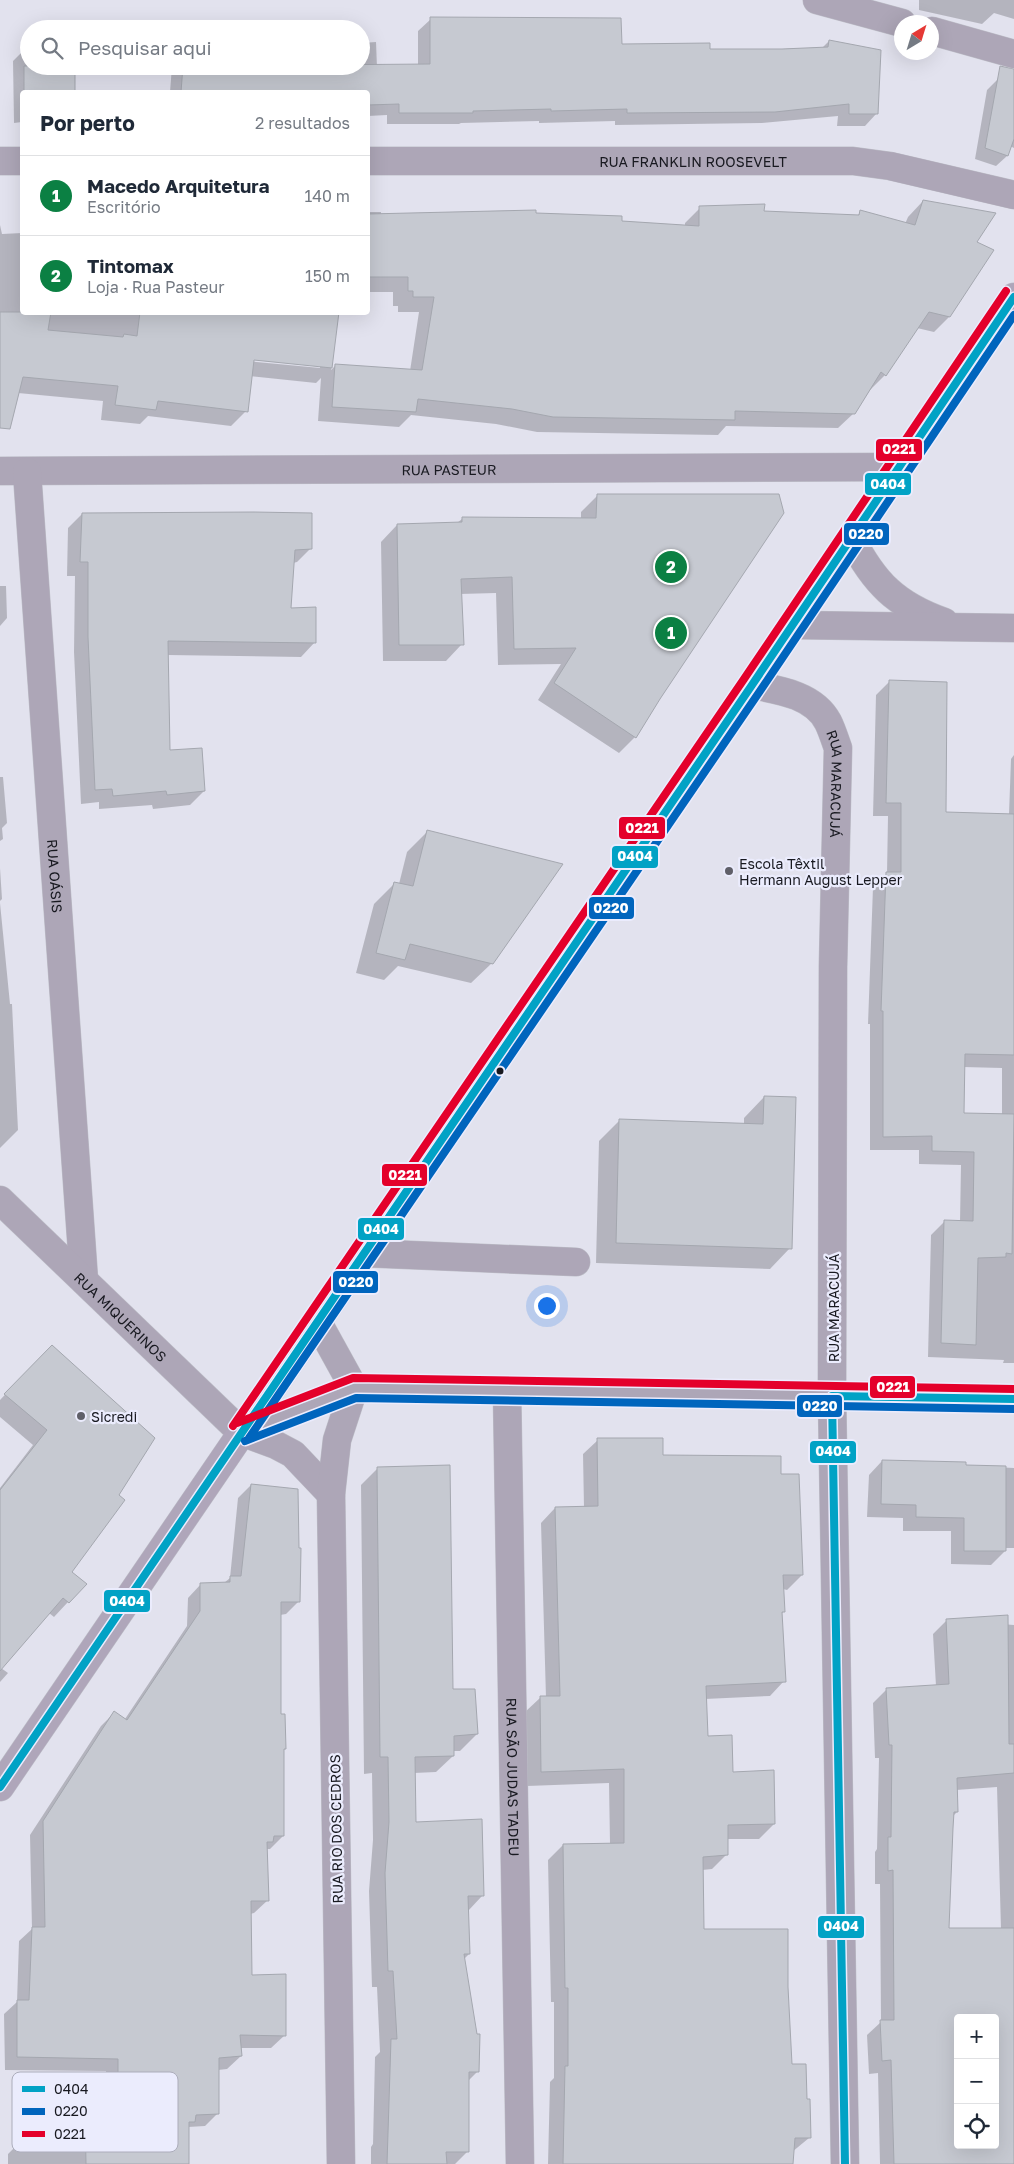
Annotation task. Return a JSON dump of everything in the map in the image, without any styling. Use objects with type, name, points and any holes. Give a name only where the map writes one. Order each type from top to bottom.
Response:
[{"type":"main road","points":[[0,1787],[752,686],[1014,297]]},
{"type":"street","points":[[817,0],[894,21]]},
{"type":"street","points":[[939,33],[1014,54]]},
{"type":"street","points":[[0,161],[20,161]]},
{"type":"street","name":"RUA FRANKLIN ROOSEVELT","points":[[370,161],[853,161],[890,166],[1014,195]]},
{"type":"street","name":"RUA PASTEUR","points":[[0,471],[898,467]]},
{"type":"street","name":"RUA OÁSIS","points":[[27,472],[84,1280]]},
{"type":"street","points":[[851,538],[865,564],[883,587],[906,605],[932,618],[957,627]]},
{"type":"street","points":[[793,625],[1014,628]]},
{"type":"street","name":"RUA MARACUJÁ","points":[[752,686],[787,692],[809,702],[828,721],[838,748],[833,967],[832,1396],[845,2164]]},
{"type":"street","name":"RUA MIQUERINOS","points":[[0,1200],[241,1432]]},
{"type":"street","points":[[363,1253],[576,1262]]},
{"type":"street","points":[[317,1321],[354,1388]]},
{"type":"street","points":[[241,1432],[354,1388],[1014,1399]]},
{"type":"street","name":"RUA RIO DOS CEDROS","points":[[342,2164],[331,1494],[337,1440],[354,1388]]},
{"type":"street","name":"RUA SÃO JUDAS TADEU","points":[[506,1391],[520,2164]]},
{"type":"street","points":[[241,1432],[276,1445],[293,1454],[331,1494]]},
{"type":"building","points":[[430,17],[621,18],[622,44],[710,43],[710,49],[782,49],[828,47],[829,40],[881,50],[878,114],[849,114],[849,104],[775,112],[627,113],[627,109],[551,111],[551,109],[473,111],[473,113],[399,113],[399,104],[370,105],[370,90],[181,90],[182,75],[370,75],[370,64],[430,64]]},
{"type":"building","points":[[1000,66],[1014,69],[1014,139],[1008,156],[985,148]]},
{"type":"building","points":[[24,75],[75,75],[75,90],[24,90]]},
{"type":"building","points":[[923,200],[996,213],[977,242],[994,250],[950,317],[929,312],[886,376],[881,372],[855,414],[735,411],[735,420],[553,417],[512,409],[418,399],[416,412],[332,407],[335,364],[422,370],[434,297],[413,297],[413,291],[408,291],[408,277],[370,277],[370,214],[536,210],[536,213],[622,216],[622,221],[699,226],[699,206],[765,204],[764,211],[859,215],[860,210],[915,225]]},
{"type":"building","points":[[0,312],[20,312],[20,315],[50,315],[48,330],[123,337],[124,334],[137,336],[140,315],[339,315],[332,368],[254,360],[248,412],[158,401],[156,410],[115,405],[118,386],[23,377],[10,429],[0,428]]},
{"type":"building","points":[[597,494],[779,494],[784,513],[636,738],[554,683],[576,648],[514,649],[512,577],[461,579],[464,645],[399,645],[397,524],[462,522],[462,517],[596,518]]},
{"type":"building","points":[[82,513],[312,513],[312,549],[295,550],[291,608],[316,607],[316,643],[168,641],[170,750],[202,748],[205,791],[167,795],[166,791],[113,796],[112,789],[95,790],[88,637],[88,562],[80,562]]},
{"type":"building","points":[[889,680],[947,682],[946,812],[1014,814],[1014,1055],[965,1054],[964,1113],[1014,1114],[1012,1254],[1006,1253],[1006,1257],[978,1258],[976,1345],[941,1343],[944,1220],[973,1221],[974,1152],[932,1151],[932,1136],[883,1137],[883,1011],[881,1011],[886,872],[901,872],[901,803],[886,803]]},
{"type":"building","points":[[427,830],[563,864],[493,964],[410,944],[405,960],[376,953],[394,882],[413,886]]},
{"type":"building","points":[[764,1096],[796,1097],[792,1249],[616,1243],[619,1119],[763,1124]]},
{"type":"building","points":[[52,1345],[155,1438],[119,1495],[125,1500],[72,1572],[87,1584],[69,1603],[63,1598],[0,1671],[0,1490],[47,1430],[4,1394]]},
{"type":"building","points":[[597,1438],[663,1438],[663,1455],[781,1456],[781,1474],[799,1474],[803,1575],[783,1575],[785,1612],[782,1612],[786,1682],[706,1686],[708,1736],[732,1735],[733,1772],[774,1770],[775,1824],[728,1825],[728,1855],[703,1857],[704,1929],[788,1929],[788,1987],[792,2064],[806,2064],[807,2099],[810,2099],[811,2138],[795,2138],[793,2164],[563,2164],[565,2066],[568,2066],[568,1988],[565,1988],[563,1844],[624,1843],[624,1769],[541,1772],[540,1696],[560,1696],[555,1507],[598,1506]]},
{"type":"building","points":[[882,1460],[966,1462],[966,1465],[1006,1466],[1006,1551],[964,1551],[964,1518],[916,1517],[916,1505],[881,1504]]},
{"type":"building","points":[[450,1465],[453,1689],[475,1689],[478,1734],[454,1736],[454,1756],[415,1757],[416,1822],[482,1819],[484,1896],[468,1896],[470,1954],[464,1954],[477,2034],[480,2034],[479,2072],[469,2072],[469,2152],[446,2152],[447,2164],[387,2164],[391,2039],[397,2039],[393,1971],[388,1971],[385,1873],[389,1822],[388,1757],[380,1757],[377,1467]]},
{"type":"building","points":[[251,1484],[298,1489],[299,1548],[301,1548],[300,1602],[281,1602],[281,1714],[285,1714],[286,1749],[284,1749],[284,1836],[274,1836],[273,1842],[267,1842],[269,1901],[251,1901],[252,1975],[286,1974],[286,2036],[240,2035],[242,2056],[219,2058],[219,2114],[196,2115],[195,2122],[189,2122],[189,2164],[86,2164],[86,2152],[178,2152],[178,2072],[118,2072],[118,2059],[17,2057],[17,2000],[29,2000],[32,1927],[45,1927],[43,1821],[114,1711],[127,1720],[200,1611],[200,1583],[230,1582],[230,1576],[241,1576]]},
{"type":"building","points":[[1008,1615],[1009,1744],[1014,1744],[1014,1773],[957,1778],[958,1812],[954,1812],[949,1928],[1014,1928],[1014,2164],[894,2164],[891,2060],[882,2061],[880,2020],[894,2020],[893,1870],[888,1871],[888,1837],[891,1837],[892,1745],[889,1745],[886,1688],[949,1684],[946,1619]]},
{"type":"transit line","name":"0221","points":[[233,1426],[744,679],[1006,291]]},
{"type":"transit line","name":"0404","points":[[0,1787],[752,685],[1014,297]]},
{"type":"transit line","name":"0220","points":[[249,1438],[760,691],[1014,315]]},
{"type":"transit line","name":"0221","points":[[237,1423],[353,1378],[1014,1389]]},
{"type":"transit line","name":"0404","points":[[845,2164],[832,1396],[1014,1399]]},
{"type":"transit line","name":"0220","points":[[245,1441],[356,1398],[1014,1409]]},
{"type":"place","name":"Tintomax","points":[[671,567]]},
{"type":"place","name":"Macedo Arquitetura","points":[[671,633]]},
{"type":"place","name":"Escola Têxtil Hermann August Lepper","points":[[729,871]]},
{"type":"place","name":"Sicredi","points":[[81,1416]]}]
